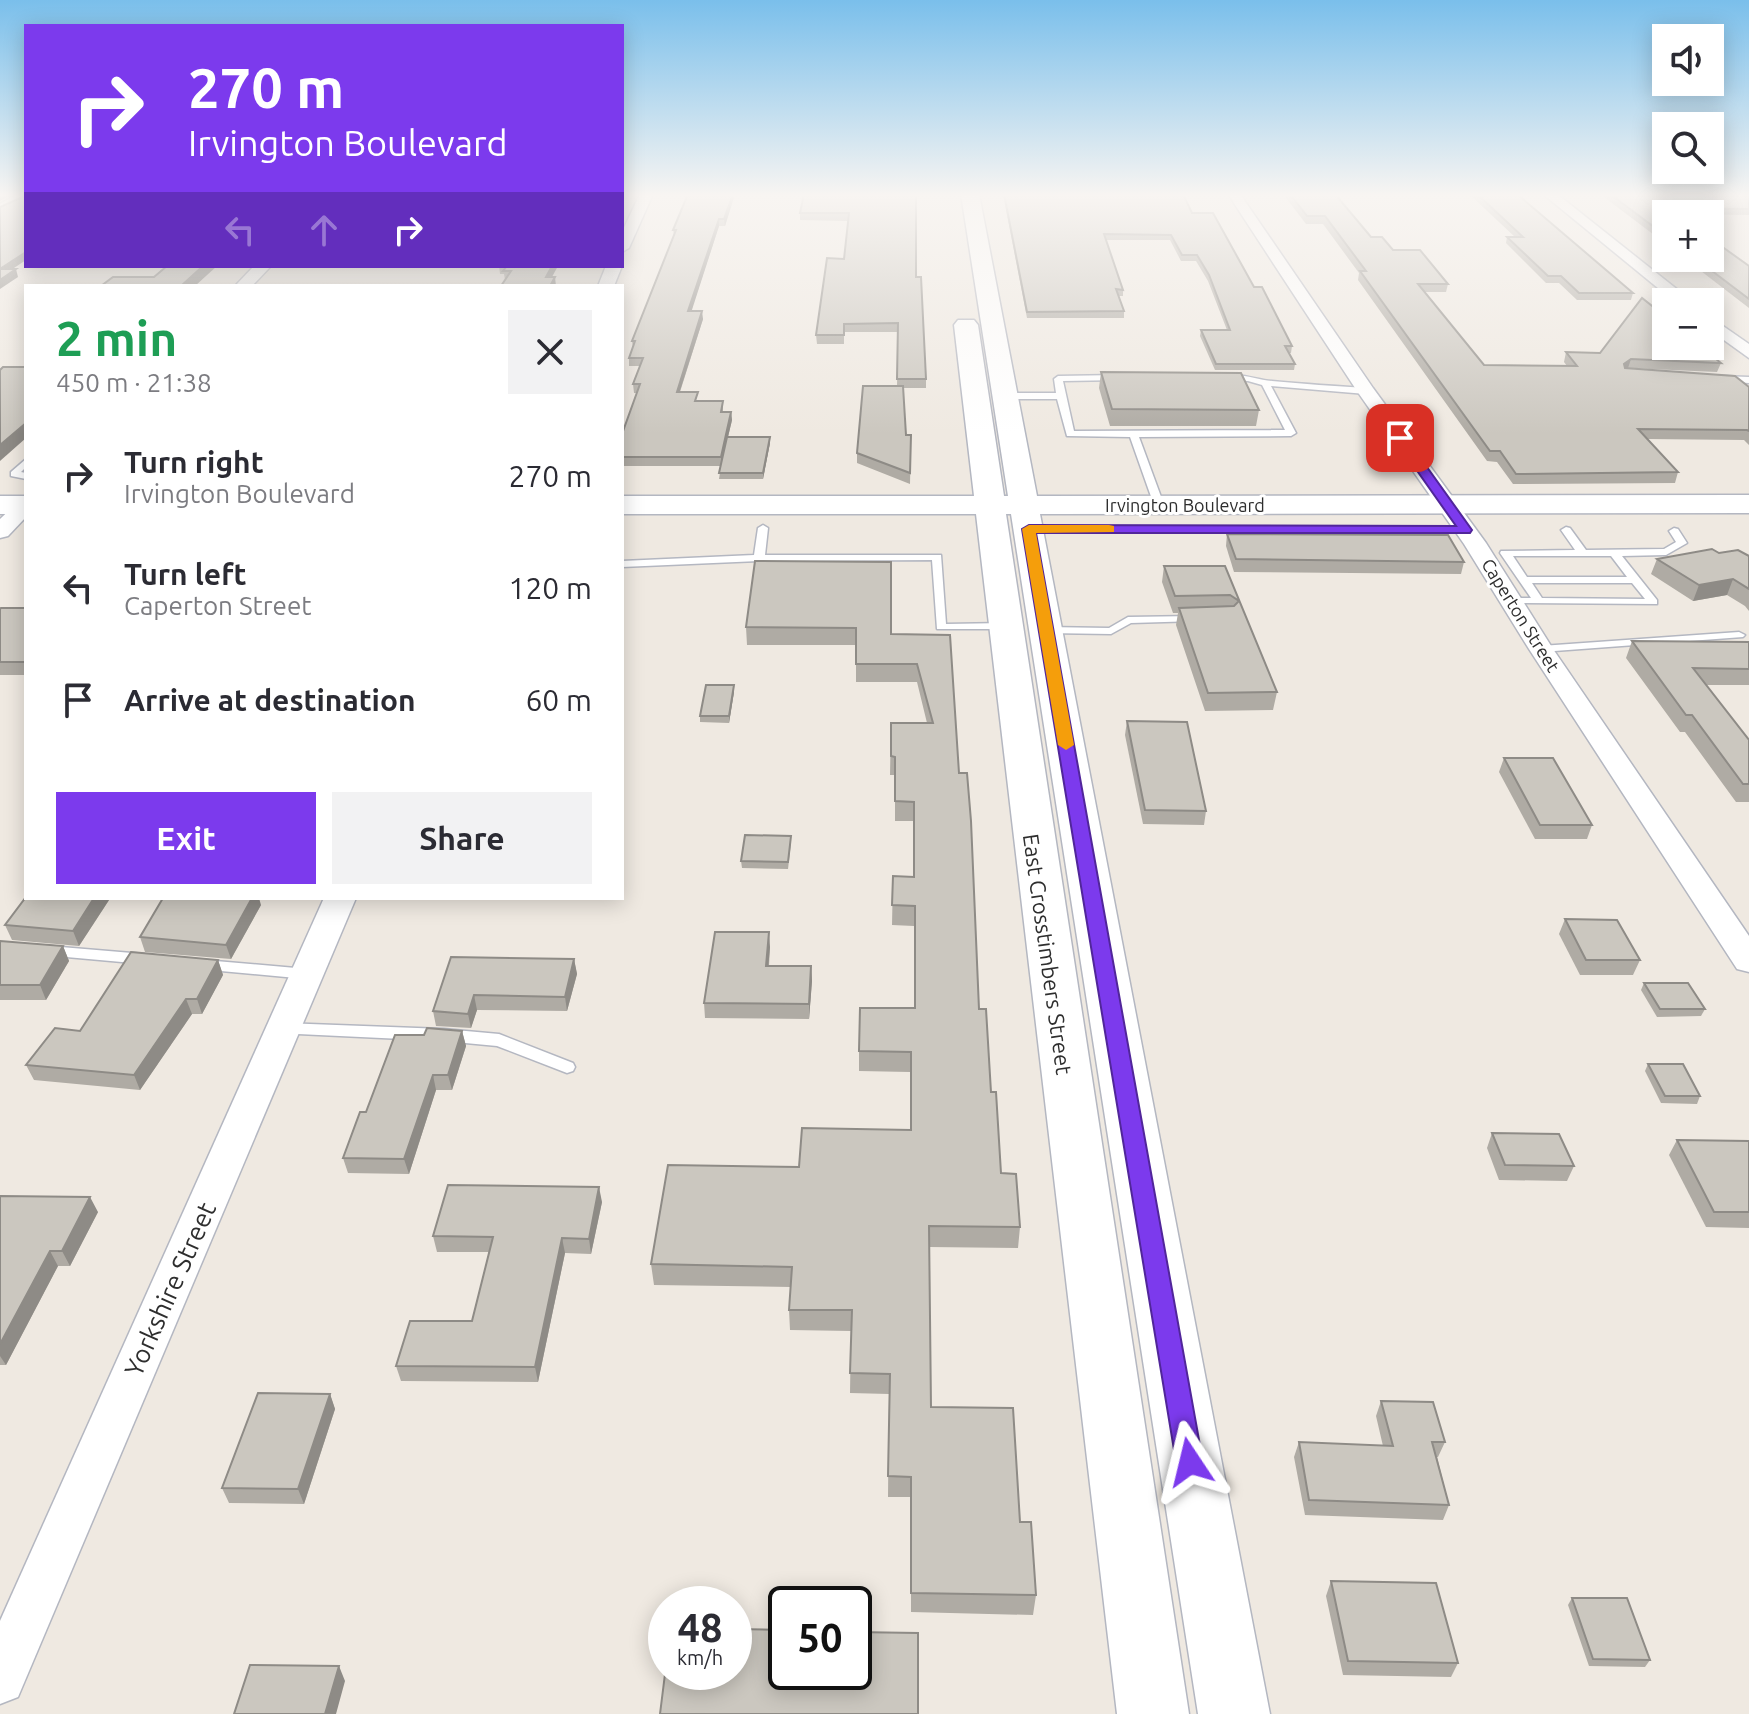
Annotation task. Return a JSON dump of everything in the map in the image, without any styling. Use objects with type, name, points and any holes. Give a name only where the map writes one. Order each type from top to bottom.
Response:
[{"type":"main road","name":"East Crosstimbers Street","points":[[973,274],[1006,397],[1009,517]]},
{"type":"main road","name":"East Crosstimbers Street","points":[[962,297],[975,397],[1009,517],[1044,752],[1070,1114],[1153,1714]]},
{"type":"main road","points":[[975,397],[1006,397]]},
{"type":"main road","name":"Irvington Boulevard","points":[[624,528],[763,530],[1009,517],[1159,505],[1749,504]]},
{"type":"main road","name":"Irvington Boulevard","points":[[624,505],[763,530]]},
{"type":"main road","points":[[6,523],[24,507]]},
{"type":"main road","name":"Irvington Boulevard","points":[[1009,517],[1466,530],[1574,541],[1674,531],[1749,531]]},
{"type":"main road","name":"East Crosstimbers Street","points":[[1044,752],[1130,1115],[1234,1714]]},
{"type":"main road","points":[[1070,1114],[1130,1115]]},
{"type":"street","name":"Caperton Street","points":[[1288,274],[1366,391],[1466,530],[1541,649],[1749,961]]},
{"type":"street","points":[[1650,274],[1667,288]]},
{"type":"street","points":[[1724,333],[1749,353]]},
{"type":"street","name":"Yorkshire Street","points":[[0,1679],[339,900]]},
{"type":"lane","points":[[1127,378],[1058,379],[1070,434],[1291,433],[1265,383]]},
{"type":"lane","points":[[1219,378],[1249,378],[1265,383],[1366,391]]},
{"type":"lane","points":[[1704,378],[1749,380]]},
{"type":"lane","points":[[1006,397],[1061,396]]},
{"type":"lane","points":[[1134,434],[1159,505]]},
{"type":"lane","points":[[14,474],[24,464]]},
{"type":"lane","points":[[0,475],[24,476]]},
{"type":"lane","points":[[624,564],[763,530],[937,557],[941,627],[1111,631],[1128,620],[1212,618]]},
{"type":"lane","points":[[1539,601],[1505,553],[1574,541],[1614,553],[1666,552],[1682,543],[1674,531]]},
{"type":"lane","points":[[1511,601],[1653,602],[1614,553]]},
{"type":"lane","points":[[1524,580],[1636,580]]},
{"type":"lane","points":[[1541,649],[1739,635]]},
{"type":"lane","points":[[31,949],[154,960]]},
{"type":"lane","points":[[184,963],[307,974]]},
{"type":"lane","points":[[283,1029],[499,1040],[567,1067]]},
{"type":"building","points":[[158,274],[194,274],[183,284],[104,284],[113,277],[154,277]]},
{"type":"building","points":[[509,274],[548,274],[546,277],[555,277],[551,284],[502,284]]},
{"type":"building","points":[[659,274],[700,274],[688,311],[702,311],[677,392],[698,392],[695,401],[723,401],[721,412],[731,412],[721,457],[624,457],[624,428],[640,384],[633,384],[643,358],[629,358],[635,341],[632,341]]},
{"type":"building","points":[[825,274],[916,274],[916,277],[921,277],[926,379],[897,379],[898,323],[844,324],[844,335],[816,335]]},
{"type":"building","points":[[1020,274],[1118,274],[1123,290],[1116,289],[1124,311],[1027,312]]},
{"type":"building","points":[[1247,274],[1254,287],[1262,287],[1292,346],[1285,346],[1295,364],[1216,364],[1201,330],[1230,330],[1209,275]]},
{"type":"building","points":[[1362,274],[1440,274],[1448,284],[1418,284],[1484,365],[1577,366],[1566,352],[1600,353],[1642,298],[1652,306],[1652,360],[1631,359],[1624,364],[1625,368],[1735,376],[1749,387],[1749,431],[1638,429],[1678,472],[1516,474],[1500,451],[1490,451]]},
{"type":"building","points":[[1546,274],[1611,274],[1633,293],[1579,293],[1561,276]]},
{"type":"building","points":[[1716,274],[1749,274],[1749,299]]},
{"type":"building","points":[[1654,360],[1717,360],[1721,363]]},
{"type":"building","points":[[3,367],[24,367],[24,425],[0,445],[0,370]]},
{"type":"building","points":[[1101,372],[1241,373],[1259,410],[1112,409]]},
{"type":"building","points":[[863,386],[903,386],[906,435],[911,435],[910,473],[857,453]]},
{"type":"building","points":[[727,437],[770,437],[763,473],[719,473]]},
{"type":"building","points":[[1227,534],[1448,535],[1464,562],[1236,559]]},
{"type":"building","points":[[1712,549],[1719,553],[1738,550],[1749,556],[1749,589],[1733,579],[1699,585],[1657,559]]},
{"type":"building","points":[[755,561],[891,562],[891,634],[950,635],[959,773],[967,773],[971,821],[979,1009],[986,1009],[991,1092],[996,1092],[1001,1173],[1016,1174],[1020,1227],[929,1226],[931,1407],[1013,1408],[1020,1522],[1031,1522],[1036,1595],[911,1593],[911,1477],[888,1476],[890,1374],[850,1373],[852,1310],[789,1310],[792,1267],[651,1264],[668,1165],[799,1167],[802,1128],[911,1130],[911,1052],[859,1051],[860,1008],[915,1008],[915,906],[892,905],[893,876],[914,877],[914,802],[895,801],[891,723],[933,723],[917,664],[856,664],[856,628],[746,627]]},
{"type":"building","points":[[1164,566],[1225,566],[1277,692],[1208,693],[1179,608],[1234,606],[1239,601],[1230,595],[1175,596]]},
{"type":"building","points":[[24,608],[24,662],[0,662],[0,609]]},
{"type":"building","points":[[1632,641],[1749,642],[1749,669],[1693,668],[1749,740],[1749,784],[1743,784],[1692,715],[1686,715]]},
{"type":"building","points":[[706,685],[734,685],[729,716],[700,716]]},
{"type":"building","points":[[1127,721],[1187,722],[1206,811],[1145,810]]},
{"type":"building","points":[[1504,758],[1553,758],[1592,825],[1540,825]]},
{"type":"building","points":[[745,835],[791,836],[788,862],[741,861]]},
{"type":"building","points":[[24,900],[93,900],[73,931],[5,925]]},
{"type":"building","points":[[162,900],[251,900],[226,945],[140,937]]},
{"type":"building","points":[[1565,919],[1617,920],[1640,960],[1586,960]]},
{"type":"building","points":[[715,932],[769,932],[766,966],[811,966],[809,1004],[704,1003]]},
{"type":"building","points":[[0,941],[63,946],[40,985],[0,985]]},
{"type":"building","points":[[131,952],[218,960],[197,999],[186,999],[134,1075],[26,1065],[55,1028],[80,1031]]},
{"type":"building","points":[[451,957],[574,959],[565,997],[474,995],[468,1014],[433,1011]]},
{"type":"building","points":[[1644,983],[1688,983],[1705,1009],[1660,1009]]},
{"type":"building","points":[[427,1028],[462,1031],[448,1075],[433,1075],[404,1159],[343,1158],[360,1112],[366,1112],[395,1035],[424,1035]]},
{"type":"building","points":[[1648,1064],[1683,1064],[1700,1096],[1665,1096]]},
{"type":"building","points":[[1492,1133],[1559,1134],[1574,1166],[1505,1165]]},
{"type":"building","points":[[1677,1140],[1749,1141],[1749,1212],[1714,1212]]},
{"type":"building","points":[[448,1185],[599,1187],[589,1239],[562,1238],[535,1367],[396,1366],[410,1321],[472,1321],[493,1237],[433,1236]]},
{"type":"building","points":[[0,1196],[90,1197],[62,1251],[50,1251],[0,1344]]},
{"type":"building","points":[[258,1393],[330,1394],[298,1489],[222,1488]]},
{"type":"building","points":[[1381,1401],[1433,1402],[1445,1442],[1432,1442],[1449,1505],[1309,1500],[1299,1442],[1393,1446]]},
{"type":"building","points":[[1331,1581],[1436,1583],[1458,1663],[1348,1661]]},
{"type":"building","points":[[1572,1598],[1627,1598],[1650,1660],[1593,1659]]},
{"type":"building","points":[[752,1629],[768,1630],[768,1690],[872,1690],[872,1632],[918,1633],[918,1714],[660,1714],[663,1690],[752,1690]]},
{"type":"building","points":[[250,1665],[339,1666],[325,1714],[234,1714]]},
{"type":"slow traffic","points":[[1066,745],[1029,529],[1109,529]]},
{"type":"route","points":[[1190,1462],[1029,529],[1466,530],[1400,438]]}]
